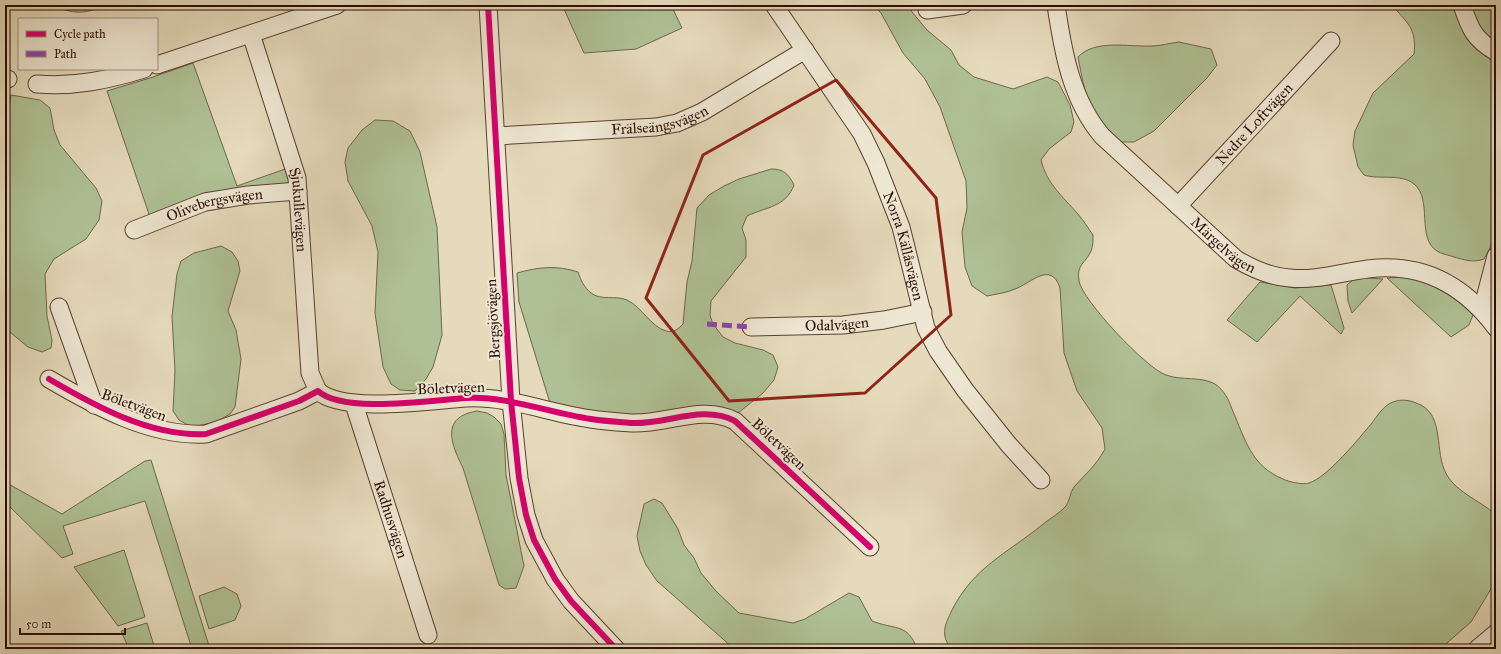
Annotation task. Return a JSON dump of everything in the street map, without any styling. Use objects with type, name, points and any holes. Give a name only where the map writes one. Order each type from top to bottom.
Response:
[{"type":"street","points":[[158,65],[337,5]]},
{"type":"street","name":"Bergsjövägen","points":[[488,5],[511,401],[519,478],[526,515],[534,540],[555,579],[571,601],[616,649]]},
{"type":"street","name":"Norra Källåsvägen","points":[[774,5],[862,134],[876,163],[901,226],[926,328],[938,351],[965,390],[1009,445],[1041,480]]},
{"type":"street","points":[[927,10],[963,5]]},
{"type":"street","name":"Märgelvägen","points":[[1056,5],[1067,67],[1075,90],[1091,123],[1102,136],[1236,259],[1254,270],[1290,279],[1312,278],[1369,269],[1391,268],[1422,271],[1462,292],[1482,310],[1496,328]]},
{"type":"street","points":[[1462,5],[1473,32],[1480,42],[1496,52]]},
{"type":"street","name":"Sjukullevägen","points":[[251,34],[297,178],[310,373],[318,391]]},
{"type":"street","name":"Nedre Loftvägen","points":[[1178,206],[1331,41]]},
{"type":"street","name":"Frälseängsvägen","points":[[496,136],[656,127],[677,123],[702,112],[806,50]]},
{"type":"street","points":[[38,84],[59,86],[85,84],[140,70]]},
{"type":"street","name":"Olivebergsvägen","points":[[134,230],[205,202],[248,195],[298,191]]},
{"type":"street","points":[[1482,310],[1496,256]]},
{"type":"street","points":[[59,307],[94,405]]},
{"type":"street","name":"Odalvägen","points":[[751,327],[843,325],[884,320],[923,312]]},
{"type":"street","name":"Böletvägen","points":[[49,379],[94,405],[160,430],[191,435],[206,434],[299,401],[318,391],[329,399],[354,404],[468,398],[511,401],[591,419],[632,423],[672,420],[705,414],[728,418],[735,421],[870,547]]},
{"type":"street","name":"Radhusvägen","points":[[354,404],[428,635]]},
{"type":"street","points":[[1477,649],[1496,633]]},
{"type":"highlighted area","points":[[836,80],[936,198],[951,315],[865,393],[729,401],[646,298],[703,155]]},
{"type":"green space","points":[[51,5],[106,5],[85,12],[72,12]]},
{"type":"green space","points":[[568,5],[671,5],[682,28],[636,49],[584,53],[563,7]]},
{"type":"green space","points":[[873,5],[909,5],[912,12],[927,30],[951,50],[959,65],[974,77],[1013,89],[1047,77],[1058,82],[1070,105],[1074,122],[1071,132],[1049,149],[1041,160],[1043,168],[1051,183],[1093,235],[1092,249],[1080,267],[1078,275],[1083,290],[1091,303],[1116,333],[1157,370],[1172,377],[1204,380],[1215,384],[1221,389],[1226,395],[1245,441],[1256,459],[1263,467],[1286,480],[1303,484],[1309,483],[1317,479],[1334,465],[1381,411],[1390,403],[1399,400],[1414,402],[1425,408],[1431,414],[1437,431],[1441,460],[1448,477],[1467,495],[1496,515],[1496,579],[1471,622],[1440,649],[951,649],[946,639],[946,625],[952,610],[970,583],[992,562],[1064,509],[1074,487],[1094,465],[1105,449],[1102,428],[1077,391],[1064,353],[1060,288],[1056,280],[1051,276],[1040,276],[1012,290],[987,296],[972,286],[965,267],[962,232],[967,208],[966,181],[940,107],[925,79],[903,53],[881,13]]},
{"type":"green space","points":[[1392,5],[1496,5],[1496,226],[1490,248],[1484,259],[1469,261],[1437,251],[1431,245],[1427,237],[1423,199],[1420,191],[1414,184],[1403,179],[1364,175],[1358,167],[1353,145],[1355,131],[1373,93],[1414,54],[1414,38],[1410,26]]},
{"type":"green space","points":[[1179,42],[1211,49],[1217,65],[1207,78],[1154,131],[1134,142],[1119,142],[1101,123],[1090,104],[1083,83],[1078,57],[1085,51],[1103,46],[1155,46]]},
{"type":"green space","points":[[193,63],[237,186],[288,168],[290,185],[150,217],[107,91]]},
{"type":"green space","points":[[11,95],[40,100],[50,108],[54,130],[60,145],[96,188],[102,201],[99,220],[86,239],[54,259],[45,274],[47,316],[52,340],[51,348],[42,352],[28,347],[5,328],[5,130]]},
{"type":"green space","points":[[375,120],[393,121],[410,131],[420,152],[437,227],[442,335],[433,367],[426,379],[415,391],[400,390],[391,384],[383,367],[375,313],[378,252],[372,226],[348,181],[345,162],[348,148],[362,130]]},
{"type":"green space","points":[[771,169],[785,172],[790,177],[794,185],[786,198],[781,202],[747,216],[742,228],[746,240],[746,257],[711,301],[710,315],[713,324],[723,337],[735,343],[763,350],[773,355],[778,367],[774,380],[763,393],[738,413],[643,426],[550,403],[519,302],[517,273],[532,269],[548,268],[563,268],[578,272],[583,284],[591,293],[599,297],[627,300],[661,329],[666,331],[674,331],[683,324],[687,282],[692,261],[697,208],[709,195],[724,186],[739,179]]},
{"type":"green space","points":[[221,246],[232,252],[238,261],[240,271],[228,311],[236,330],[241,359],[235,407],[230,414],[216,422],[197,426],[188,425],[179,420],[173,411],[175,371],[172,316],[177,274],[181,261],[194,253]]},
{"type":"green space","points":[[1407,277],[1426,283],[1451,296],[1473,315],[1469,325],[1451,337],[1387,278]]},
{"type":"green space","points":[[1354,279],[1383,279],[1352,313],[1348,301],[1347,285]]},
{"type":"green space","points":[[1260,282],[1295,288],[1331,285],[1344,328],[1341,334],[1300,296],[1257,342],[1227,320]]},
{"type":"green space","points":[[477,411],[487,413],[494,417],[501,424],[504,434],[506,475],[524,566],[516,588],[505,589],[499,585],[463,468],[452,441],[453,425],[458,419],[465,414]]},
{"type":"green space","points":[[151,460],[210,649],[192,649],[145,501],[63,526],[73,554],[62,558],[6,503],[5,504],[5,482],[62,514],[145,461]]},
{"type":"green space","points":[[654,499],[662,503],[678,529],[684,545],[694,558],[701,573],[716,591],[739,613],[793,623],[805,619],[849,593],[859,597],[872,621],[905,631],[917,649],[737,649],[732,647],[657,581],[646,565],[640,551],[637,536],[644,504]]},
{"type":"green space","points":[[124,550],[145,617],[118,626],[74,567]]},
{"type":"green space","points":[[224,587],[237,594],[241,606],[235,620],[209,629],[199,596]]},
{"type":"green space","points":[[147,623],[155,649],[129,649],[121,631]]},
{"type":"marked path","points":[[707,324],[751,327]]},
{"type":"cycle path","points":[[488,5],[511,401],[519,478],[526,515],[534,540],[555,579],[571,601],[616,649]]},
{"type":"cycle path","points":[[49,379],[104,409],[124,418],[144,425],[185,434],[206,434],[299,401],[318,391],[330,398],[347,402],[367,404],[411,403],[482,398],[513,402],[575,416],[631,423],[644,423],[684,416],[710,414],[722,416],[735,421],[870,547]]}]
